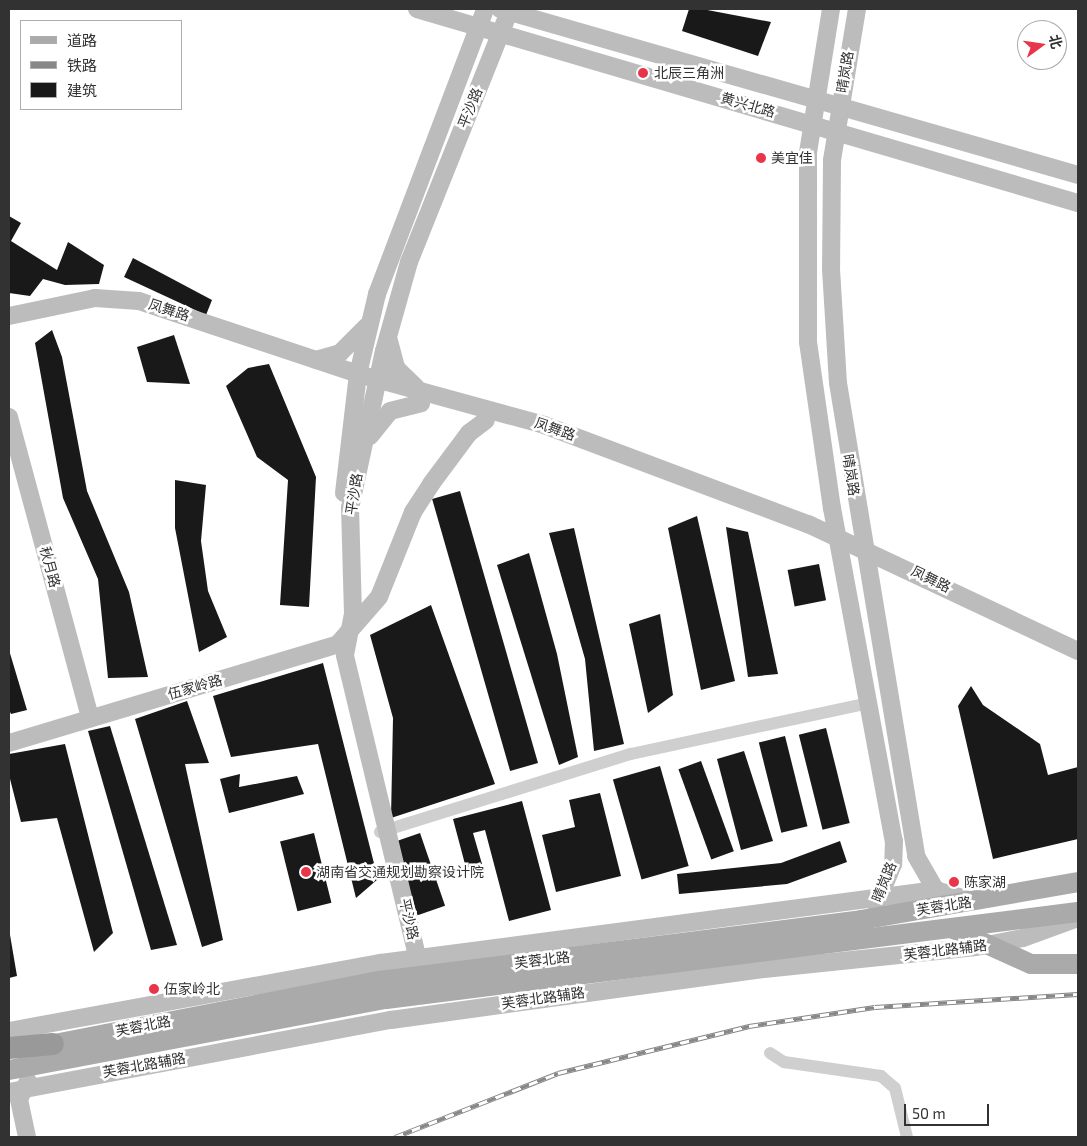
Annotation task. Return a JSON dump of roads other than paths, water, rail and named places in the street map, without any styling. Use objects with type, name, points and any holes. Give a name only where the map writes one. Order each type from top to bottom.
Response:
[{"type":"highway","points":[[9,1046],[58,1048]]},
{"type":"main road","name":"芙蓉北路","points":[[9,1054],[58,1048],[418,976],[656,936],[861,920],[1078,882]]},
{"type":"main road","name":"芙蓉北路","points":[[9,1070],[58,1048],[271,991],[948,928],[1078,912]]},
{"type":"main road","points":[[948,928],[990,944],[1031,964],[1078,964]]},
{"type":"main road","points":[[13,1086],[58,1048]]},
{"type":"street","name":"黄兴北路","points":[[417,9],[1078,203]]},
{"type":"street","name":"平沙路","points":[[418,976],[342,640],[347,620],[345,470],[357,380],[370,319],[398,233],[485,9]]},
{"type":"street","name":"晴岚路","points":[[831,9],[812,125],[806,222],[808,342],[840,544],[895,851],[880,898],[861,920]]},
{"type":"street","name":"晴岚路","points":[[857,9],[839,107],[830,217],[838,383],[864,554],[916,856],[936,890]]},
{"type":"street","name":"黄兴北路","points":[[506,10],[1078,175]]},
{"type":"street","name":"平沙路","points":[[342,640],[353,614],[350,508],[389,332],[418,236],[500,34],[506,10]]},
{"type":"street","name":"凤舞路","points":[[9,316],[96,298],[139,301],[314,360],[357,380],[544,425],[864,554],[1078,651]]},
{"type":"street","points":[[314,360],[340,353],[360,336],[370,319]]},
{"type":"street","points":[[362,454],[384,416],[398,406],[422,397],[402,378],[396,368],[389,332]]},
{"type":"street","name":"凤舞路","points":[[422,397],[585,452],[840,544]]},
{"type":"street","name":"秋月路","points":[[9,417],[86,720]]},
{"type":"street","points":[[342,640],[368,611],[390,574],[413,512],[469,433],[486,420]]},
{"type":"street","name":"秋月路","points":[[9,454],[86,720]]},
{"type":"street","name":"凤舞路","points":[[864,554],[1078,663]]},
{"type":"street","name":"伍家岭路","points":[[9,743],[342,640]]},
{"type":"street","points":[[384,831],[631,754],[869,703]]},
{"type":"street","points":[[656,936],[936,890],[977,901]]},
{"type":"street","name":"芙蓉北路辅路","points":[[13,1086],[438,1013],[990,944],[1078,918]]},
{"type":"street","points":[[9,1030],[62,1019],[271,991]]},
{"type":"street","points":[[58,1048],[62,1019]]},
{"type":"street","points":[[770,1053],[784,1062],[881,1076],[895,1088],[907,1137]]},
{"type":"street","points":[[13,1086],[27,1137]]},
{"type":"street","points":[[9,1106],[19,1137]]},
{"type":"railway","points":[[395,1137],[558,1073],[749,1026],[875,1007],[1078,994]]},
{"type":"place","name":"北辰三角洲","points":[[643,73]]},
{"type":"place","name":"美宜佳","points":[[761,158]]},
{"type":"place","name":"湖南省交通规划勘察设计院","points":[[306,872]]},
{"type":"place","name":"陈家湖","points":[[954,882]]},
{"type":"place","name":"伍家岭北","points":[[154,989]]}]
